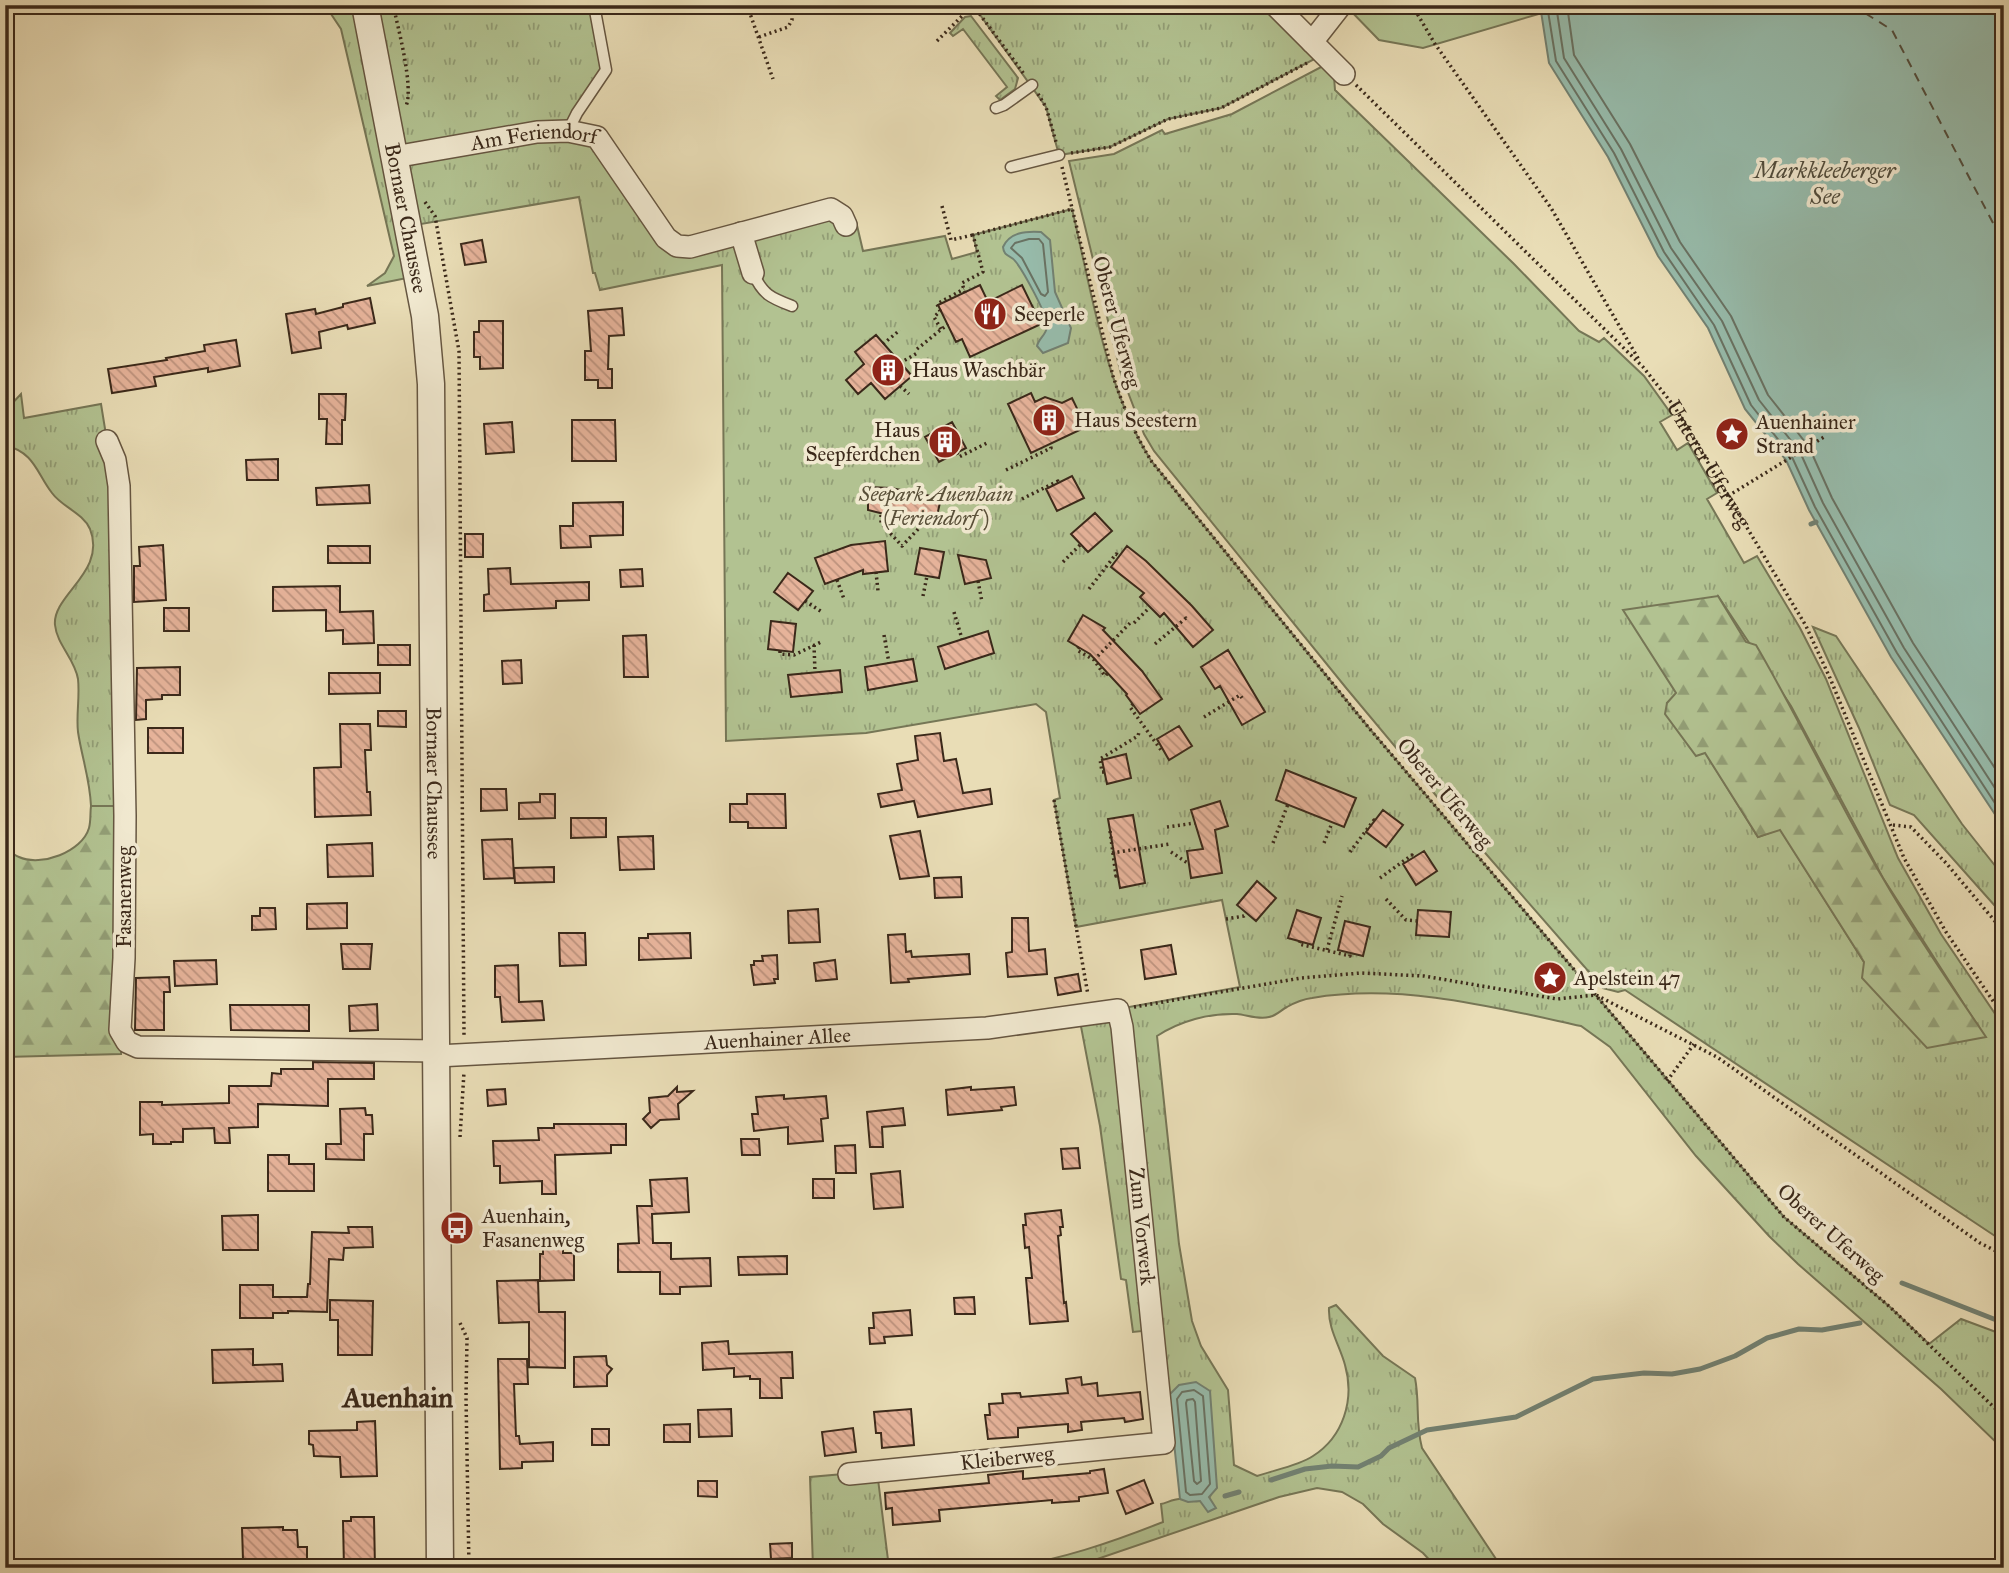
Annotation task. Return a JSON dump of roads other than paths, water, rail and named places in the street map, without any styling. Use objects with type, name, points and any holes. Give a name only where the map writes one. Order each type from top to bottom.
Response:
[{"type":"street","name":"Bornaer Chaussee","points":[[365,5],[425,316],[430,384],[440,1568]]},
{"type":"street","points":[[1275,5],[1323,48],[1344,74]]},
{"type":"street","points":[[1323,48],[1341,5]]},
{"type":"street","name":"Am Feriendorf","points":[[394,157],[537,132],[568,131],[597,137],[666,238],[677,246],[690,247],[831,209],[842,215],[846,225]]},
{"type":"street","points":[[741,233],[754,273]]},
{"type":"street","name":"Fasanenweg","points":[[107,441],[115,460],[120,486],[125,816],[124,958],[120,1030],[127,1042],[138,1047],[437,1053]]},
{"type":"street","name":"Auenhainer Allee","points":[[437,1053],[464,1056],[987,1028],[1118,1010]]},
{"type":"street","name":"Zum Vorwerk","points":[[1118,1010],[1122,1027],[1164,1443]]},
{"type":"street","name":"Kleiberweg","points":[[849,1474],[1164,1443]]},
{"type":"lane","points":[[568,131],[576,113],[606,70],[594,5]]},
{"type":"lane","points":[[996,108],[1032,85]]},
{"type":"lane","points":[[1011,167],[1059,155]]},
{"type":"lane","points":[[754,273],[760,287],[770,298],[792,306]]},
{"type":"water","name":"Markkleeberger See","points":[[1540,5],[2004,5],[2004,828],[1891,657],[1809,510],[1786,460],[1745,409],[1708,328],[1658,256],[1608,157],[1549,63]]},
{"type":"water","points":[[1041,232],[1050,240],[1055,292],[1071,328],[1068,343],[1043,353],[1037,346],[1047,327],[1044,314],[1024,275],[1003,247],[1014,235]]},
{"type":"water","points":[[1196,1382],[1210,1391],[1217,1488],[1209,1497],[1216,1508],[1208,1512],[1200,1501],[1188,1502],[1180,1499],[1169,1395],[1179,1385]]},
{"type":"waterway","points":[[1811,524],[1816,522]]},
{"type":"waterway","points":[[1902,1283],[2004,1323]]},
{"type":"waterway","points":[[1271,1480],[1305,1469],[1358,1467],[1427,1430],[1516,1417],[1593,1379],[1644,1373],[1672,1374],[1700,1369],[1735,1356],[1767,1338],[1799,1329],[1822,1330],[1860,1323]]},
{"type":"waterway","points":[[1225,1496],[1239,1492]]},
{"type":"place","name":"Seeperle","points":[[990,314]]},
{"type":"place","name":"Haus Waschbär","points":[[888,370]]},
{"type":"place","name":"Haus Seestern","points":[[1049,420]]},
{"type":"place","name":"Auenhainer Strand","points":[[1732,434]]},
{"type":"place","name":"Haus Seepferdchen","points":[[945,442]]},
{"type":"place","name":"Apelstein 47","points":[[1550,978]]},
{"type":"place","name":"Auenhain, Fasanenweg","points":[[457,1228]]},
{"type":"district","name":"Auenhain","points":[[398,1397]]},
{"type":"park label","name":"Seepark Auenhain (Feriendorf)","points":[[936,506]]}]
